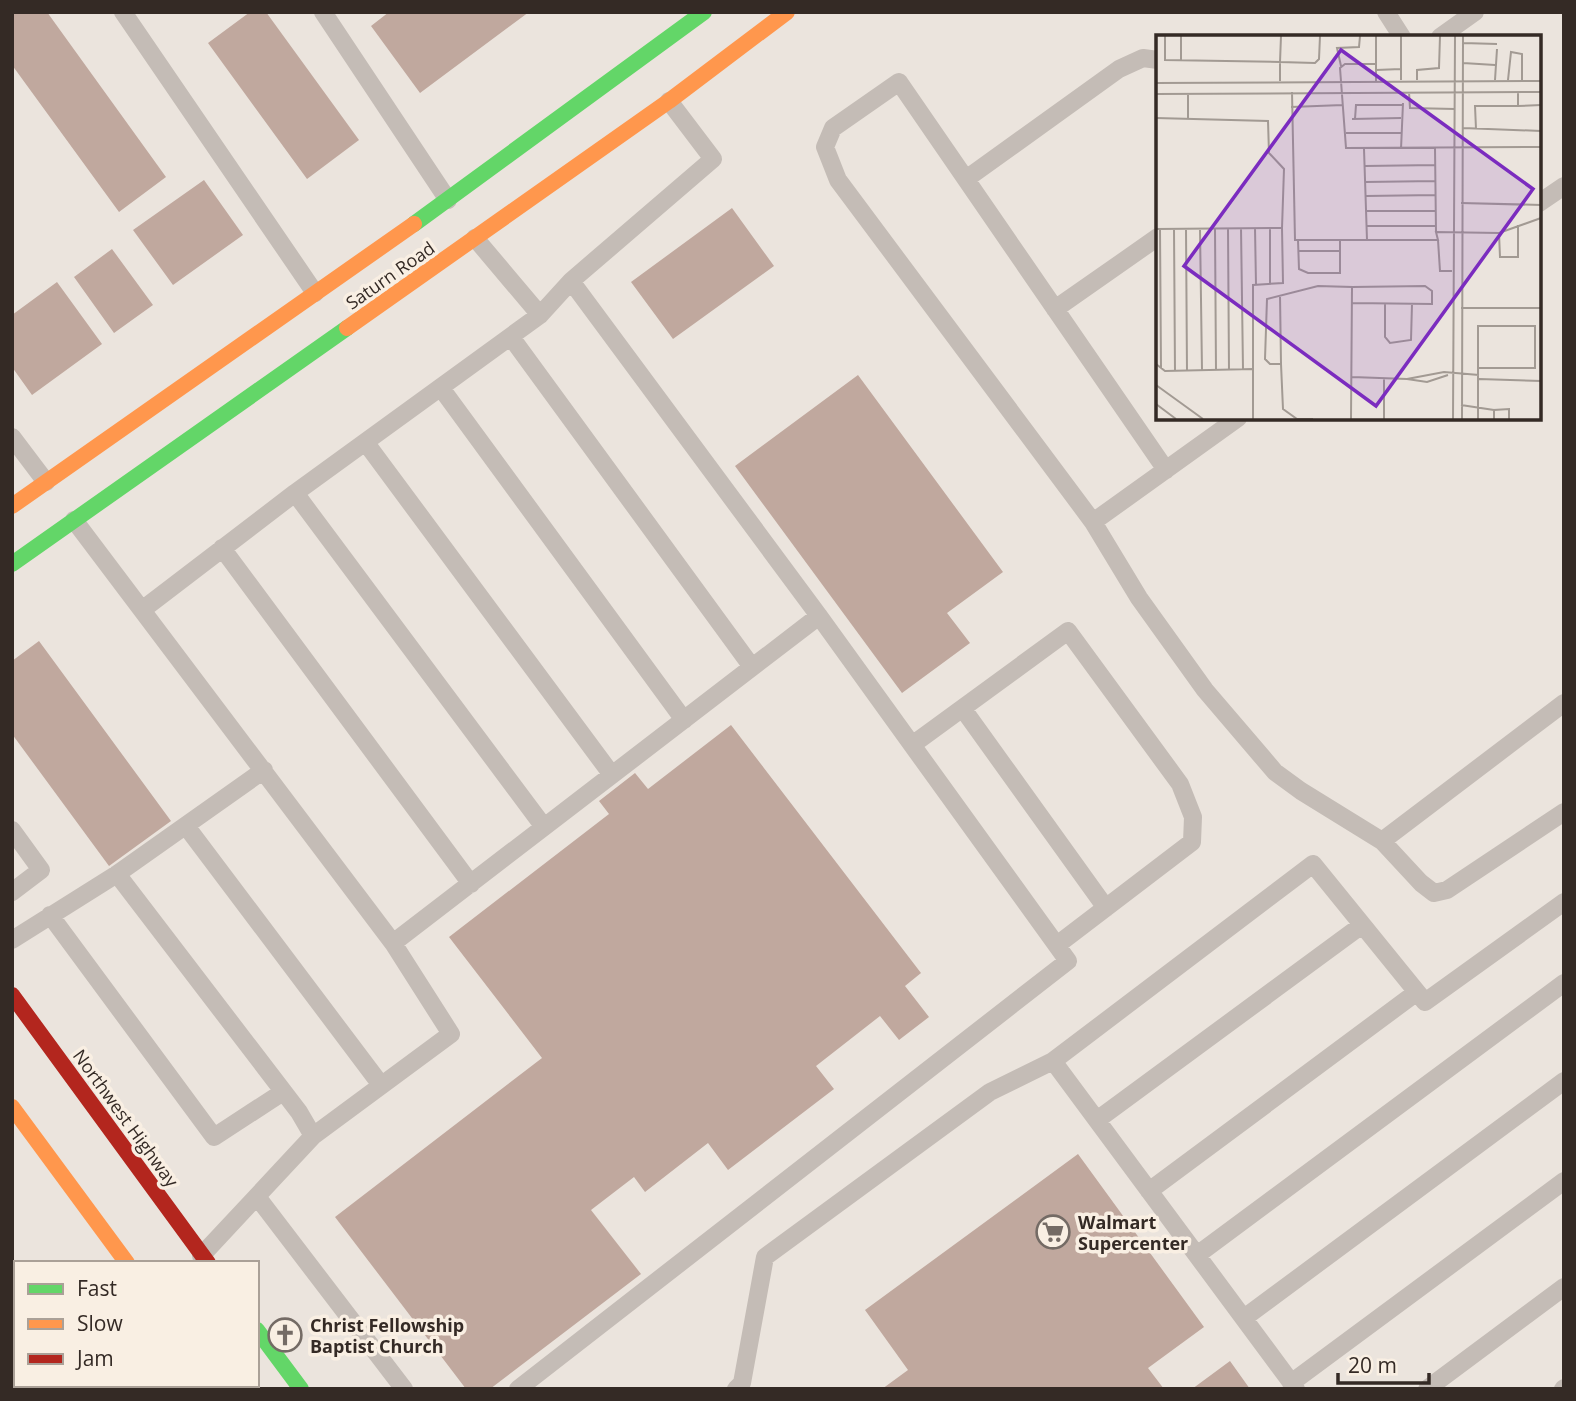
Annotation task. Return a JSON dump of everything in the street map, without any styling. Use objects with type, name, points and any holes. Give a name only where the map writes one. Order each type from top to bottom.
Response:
[{"type":"street","name":"Saturn Road","points":[[12,506],[50,487],[316,293],[451,204],[704,12]]},
{"type":"street","name":"Saturn Road","points":[[12,564],[71,515],[472,234],[668,101],[787,12]]},
{"type":"street","name":"Northwest Highway","points":[[12,995],[201,1260]]},
{"type":"street","points":[[12,1107],[19,1129],[125,1261]]},
{"type":"street","points":[[259,1333],[300,1389]]},
{"type":"lane","points":[[123,12],[316,293]]},
{"type":"lane","points":[[323,12],[451,204]]},
{"type":"lane","points":[[1386,12],[1401,35]]},
{"type":"lane","points":[[1443,35],[1475,12]]},
{"type":"lane","points":[[966,179],[1119,69],[1143,58],[1156,60]]},
{"type":"lane","points":[[1166,470],[899,82],[833,128],[825,147],[838,180],[1093,522],[1139,598],[1205,690],[1275,772],[1382,841],[1420,883],[1434,892],[1447,890],[1564,811]]},
{"type":"lane","points":[[142,610],[295,493],[540,315],[571,281],[713,159],[668,101]]},
{"type":"lane","points":[[1541,202],[1564,186]]},
{"type":"lane","points":[[472,234],[540,315]]},
{"type":"lane","points":[[1055,309],[1156,238]]},
{"type":"lane","points":[[518,1389],[1068,961],[819,616],[571,281]]},
{"type":"lane","points":[[510,337],[752,667]]},
{"type":"lane","points":[[441,388],[684,720]]},
{"type":"lane","points":[[1093,522],[1235,420]]},
{"type":"lane","points":[[12,437],[50,487]]},
{"type":"lane","points":[[366,443],[612,775]]},
{"type":"lane","points":[[295,493],[544,827]]},
{"type":"lane","points":[[71,515],[393,943],[451,1034],[313,1136],[201,1260]]},
{"type":"lane","points":[[222,548],[471,884]]},
{"type":"lane","points":[[393,943],[819,616]]},
{"type":"lane","points":[[912,746],[1068,631],[1180,784],[1193,817],[1192,842],[1057,946]]},
{"type":"lane","points":[[1382,841],[1564,703]]},
{"type":"lane","points":[[963,709],[1106,908]]},
{"type":"lane","points":[[12,940],[117,874],[264,770]]},
{"type":"lane","points":[[186,826],[381,1085]]},
{"type":"lane","points":[[12,830],[41,870],[12,892]]},
{"type":"lane","points":[[736,1389],[742,1383],[765,1257],[990,1092],[1053,1061],[1313,864],[1425,1002],[1564,902]]},
{"type":"lane","points":[[117,874],[283,1092],[313,1136]]},
{"type":"lane","points":[[50,915],[214,1137],[283,1092]]},
{"type":"lane","points":[[1097,1120],[1362,925]]},
{"type":"lane","points":[[1196,1255],[1564,984]]},
{"type":"lane","points":[[1149,1191],[1418,992]]},
{"type":"lane","points":[[1053,1061],[1293,1386],[1564,1181]]},
{"type":"lane","points":[[1244,1318],[1564,1081]]},
{"type":"lane","points":[[258,1198],[404,1389]]},
{"type":"lane","points":[[1427,1389],[1564,1287]]},
{"type":"building","points":[[12,12],[47,12],[166,177],[119,212],[12,65]]},
{"type":"building","points":[[250,12],[266,12],[359,140],[307,179],[208,43]]},
{"type":"building","points":[[389,12],[529,12],[420,93],[371,26]]},
{"type":"building","points":[[204,180],[243,235],[173,285],[133,230]]},
{"type":"building","points":[[732,208],[774,266],[673,339],[631,282]]},
{"type":"building","points":[[112,249],[153,305],[114,333],[74,277]]},
{"type":"building","points":[[57,282],[102,344],[32,395],[12,367],[12,315]]},
{"type":"building","points":[[858,375],[1003,572],[947,613],[970,643],[902,693],[735,466]]},
{"type":"building","points":[[39,641],[171,821],[109,866],[12,734],[12,661]]},
{"type":"building","points":[[731,725],[921,973],[905,986],[929,1017],[899,1040],[880,1016],[816,1066],[834,1089],[728,1170],[708,1143],[645,1192],[634,1177],[591,1210],[641,1274],[490,1389],[466,1389],[335,1217],[542,1058],[449,937],[609,814],[599,801],[635,773],[648,789]]},
{"type":"building","name":"Walmart Supercenter","points":[[1078,1154],[1204,1327],[1148,1368],[1164,1389],[882,1389],[908,1370],[865,1310]]},
{"type":"building","points":[[1230,1361],[1250,1389],[1192,1389]]},
{"type":"traffic: fast","points":[[414,224],[704,12]]},
{"type":"traffic: fast","points":[[12,564],[347,328]]},
{"type":"traffic: fast","points":[[259,1333],[301,1389]]},
{"type":"traffic: slow","points":[[347,328],[669,101],[787,12]]},
{"type":"traffic: slow","points":[[12,506],[414,224]]},
{"type":"traffic: slow","points":[[12,1107],[126,1261]]},
{"type":"traffic: jam","points":[[12,995],[207,1261]]},
{"type":"place","name":"Walmart Supercenter","points":[[1053,1232]]},
{"type":"place","name":"Christ Fellowship Baptist Church","points":[[285,1335]]}]
